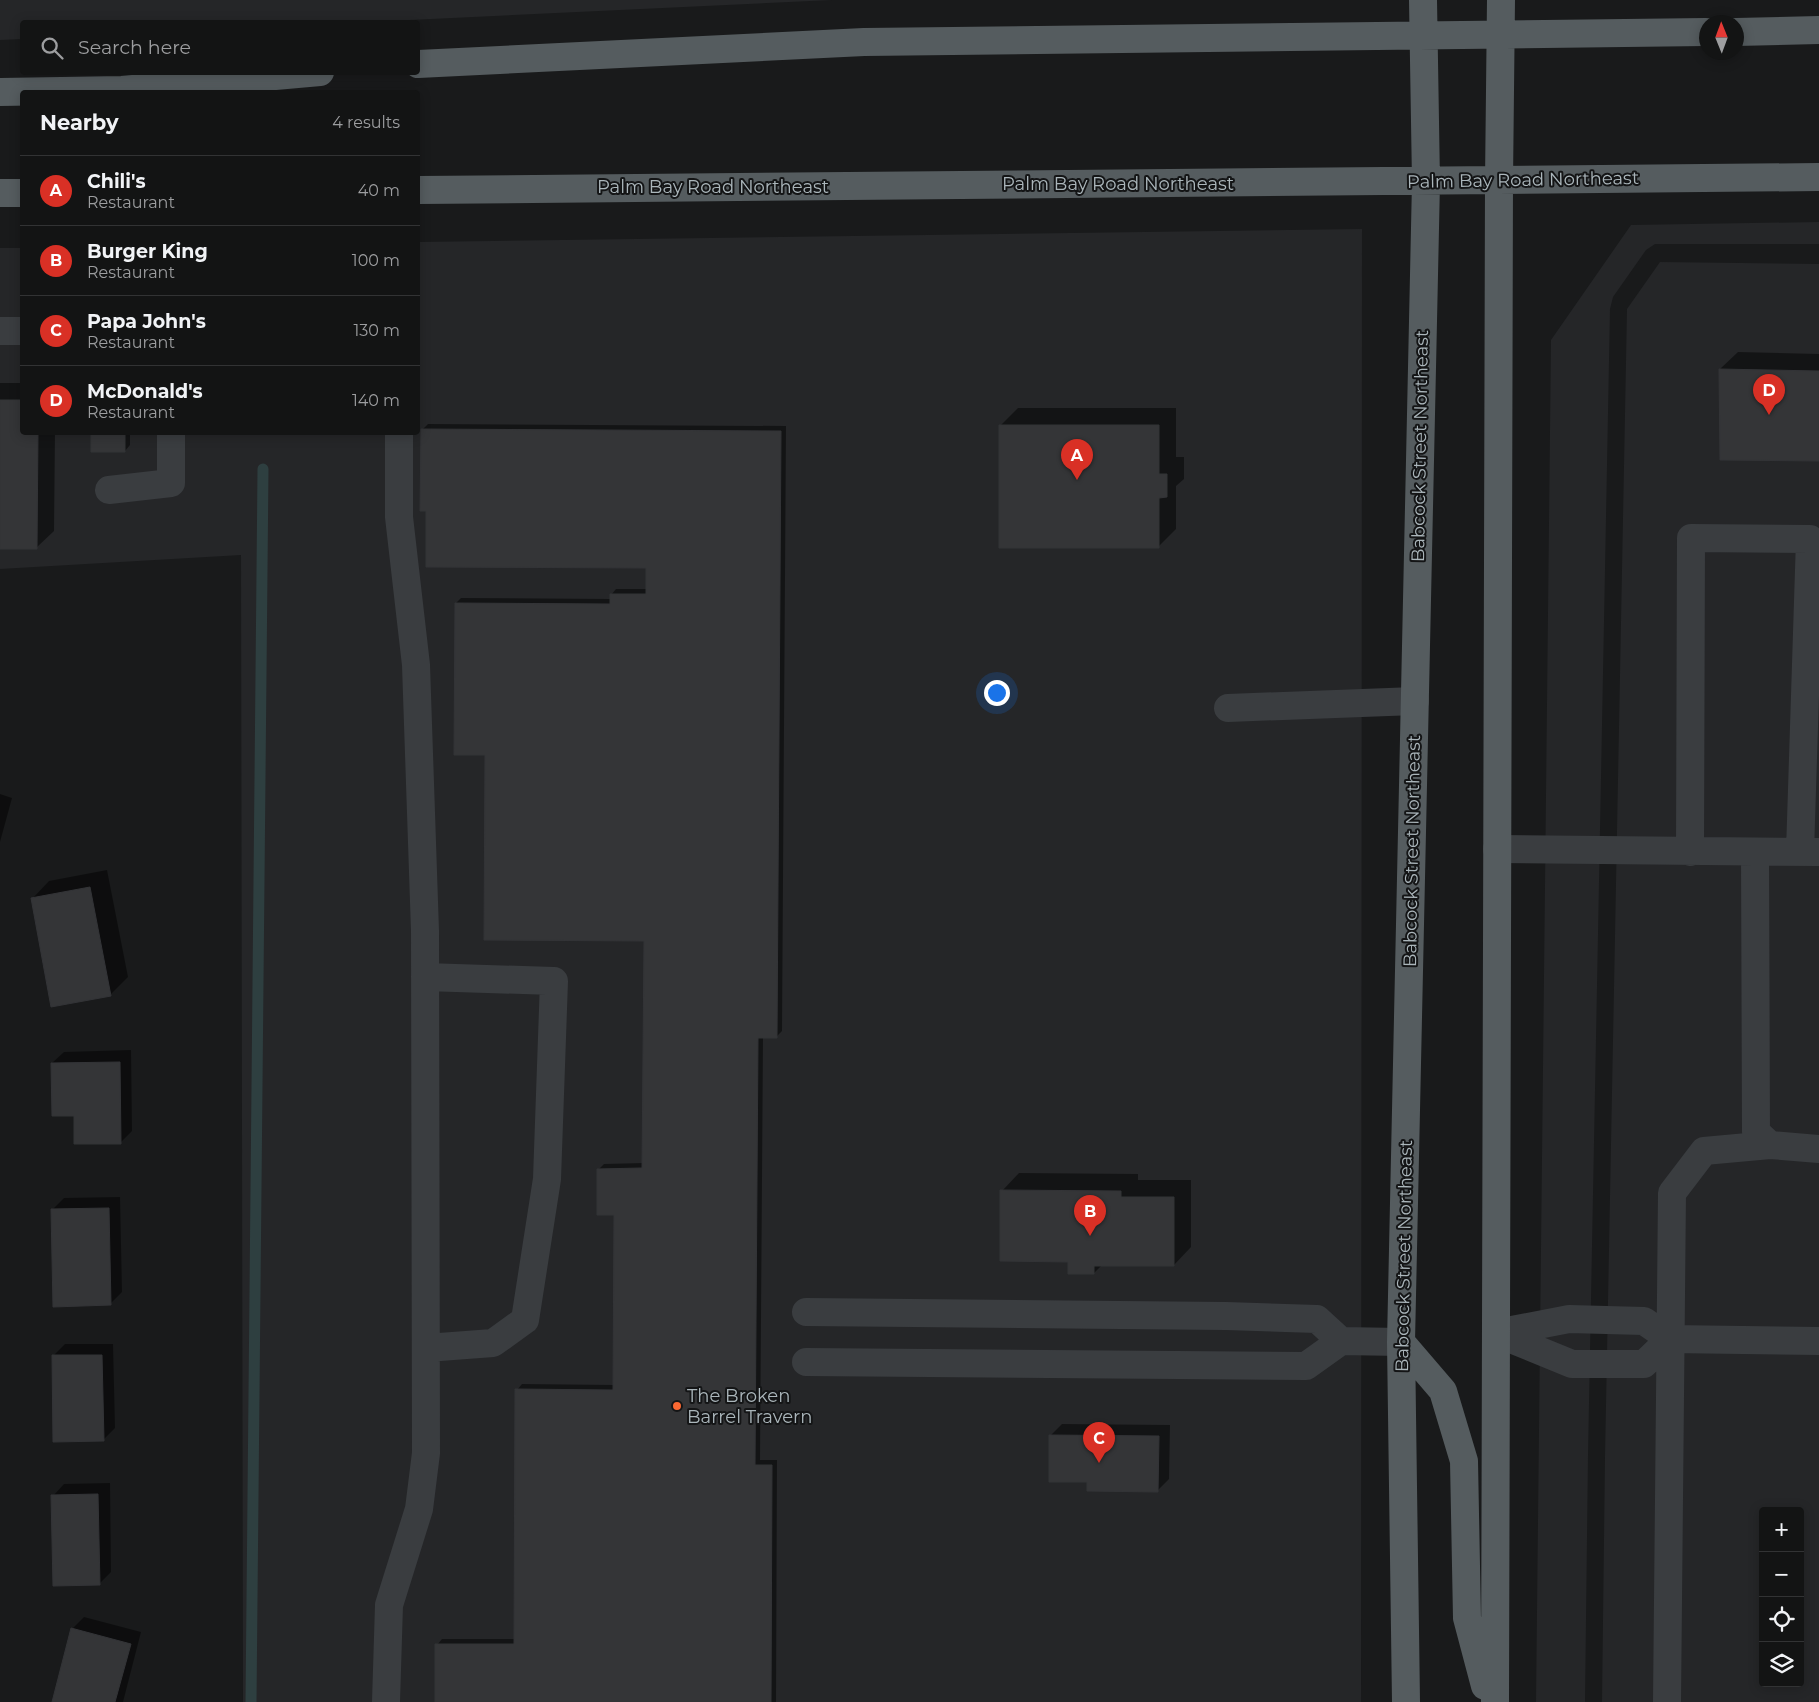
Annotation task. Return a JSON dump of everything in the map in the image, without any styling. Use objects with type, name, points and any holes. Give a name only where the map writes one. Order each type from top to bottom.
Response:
[{"type":"main road","name":"Babcock Street Northeast","points":[[1406,1702],[1401,1342],[1426,182],[1422,35],[1423,0]]},
{"type":"main road","points":[[1495,1702],[1501,0]]},
{"type":"main road","points":[[1744,32],[1819,30]]},
{"type":"main road","points":[[420,64],[864,42],[1699,32]]},
{"type":"main road","points":[[122,90],[287,75]]},
{"type":"main road","points":[[0,92],[20,92]]},
{"type":"main road","name":"Palm Bay Road Northeast","points":[[420,190],[1819,178]]},
{"type":"main road","points":[[0,193],[20,193]]},
{"type":"main road","points":[[1401,1342],[1443,1391],[1464,1461],[1467,1618],[1490,1702]]},
{"type":"lane","points":[[0,332],[20,331]]},
{"type":"lane","points":[[109,490],[171,483],[171,435]]},
{"type":"lane","points":[[386,1702],[388,1605],[419,1509],[426,1453],[425,977],[416,665],[399,517],[399,435]]},
{"type":"lane","points":[[1497,849],[1690,852],[1809,852],[1813,623],[1810,539],[1692,538],[1690,852]]},
{"type":"lane","points":[[1228,708],[1415,701]]},
{"type":"lane","points":[[1755,852],[1756,1132],[1770,1146]]},
{"type":"lane","points":[[425,977],[554,981],[546,1179],[524,1320],[492,1343],[426,1348]]},
{"type":"lane","points":[[1667,1702],[1672,1193],[1704,1151],[1770,1146],[1819,1149]]},
{"type":"lane","points":[[806,1312],[1226,1316],[1317,1319],[1341,1341]]},
{"type":"lane","points":[[1496,1334],[1569,1319],[1644,1321],[1670,1339],[1819,1341]]},
{"type":"lane","points":[[1496,1334],[1572,1364],[1644,1364],[1670,1339]]},
{"type":"lane","points":[[806,1362],[1306,1366],[1341,1341],[1401,1342]]},
{"type":"shaded area","points":[[0,0],[832,0],[410,20],[20,20],[20,39],[0,40]]},
{"type":"shaded area","points":[[1819,222],[1819,244],[1655,244],[1646,250],[1613,297],[1610,309],[1585,1702],[1536,1702],[1551,340],[1631,225]]},
{"type":"shaded area","points":[[1362,229],[1361,1702],[243,1702],[241,555],[0,569],[0,248],[20,248],[20,435],[420,435],[420,242]]},
{"type":"shaded area","points":[[1660,262],[1819,264],[1819,1702],[1602,1702],[1627,309]]},
{"type":"building","points":[[1719,369],[1819,371],[1819,461],[1720,460]]},
{"type":"building","points":[[0,400],[20,400],[20,435],[38,435],[37,549],[0,549]]},
{"type":"building","points":[[999,425],[1159,425],[1159,474],[1167,474],[1167,497],[1159,498],[1159,548],[999,548]]},
{"type":"building","points":[[421,429],[781,431],[777,1038],[758,1038],[755,1465],[772,1465],[771,1702],[435,1702],[435,1644],[514,1644],[515,1389],[613,1390],[614,1215],[597,1215],[597,1169],[642,1168],[644,941],[484,940],[485,755],[454,755],[455,603],[610,604],[610,594],[646,594],[646,568],[426,567],[426,511],[420,511]]},
{"type":"building","points":[[91,435],[125,435],[125,452],[91,452]]},
{"type":"building","points":[[90,887],[111,996],[51,1007],[31,898]]},
{"type":"building","points":[[120,1062],[121,1144],[74,1144],[74,1116],[52,1116],[51,1063]]},
{"type":"building","points":[[1000,1190],[1121,1191],[1121,1197],[1174,1197],[1174,1266],[1094,1266],[1094,1274],[1068,1274],[1068,1262],[1000,1261]]},
{"type":"building","points":[[109,1208],[111,1305],[53,1307],[51,1209]]},
{"type":"building","points":[[52,1355],[102,1355],[104,1441],[53,1442]]},
{"type":"building","points":[[1049,1435],[1159,1436],[1158,1492],[1087,1491],[1087,1482],[1049,1482]]},
{"type":"building","points":[[98,1494],[100,1585],[53,1586],[51,1495]]},
{"type":"building","points":[[71,1628],[131,1644],[115,1702],[52,1702]]},
{"type":"waterway","points":[[251,1702],[263,469]]},
{"type":"place","name":"McDonald's","points":[[1769,415]]},
{"type":"place","name":"Chili's","points":[[1077,480]]},
{"type":"place","name":"Burger King","points":[[1090,1236]]},
{"type":"place","name":"The Broken Barrel Travern","points":[[677,1406]]},
{"type":"place","name":"Papa John's","points":[[1099,1463]]}]
